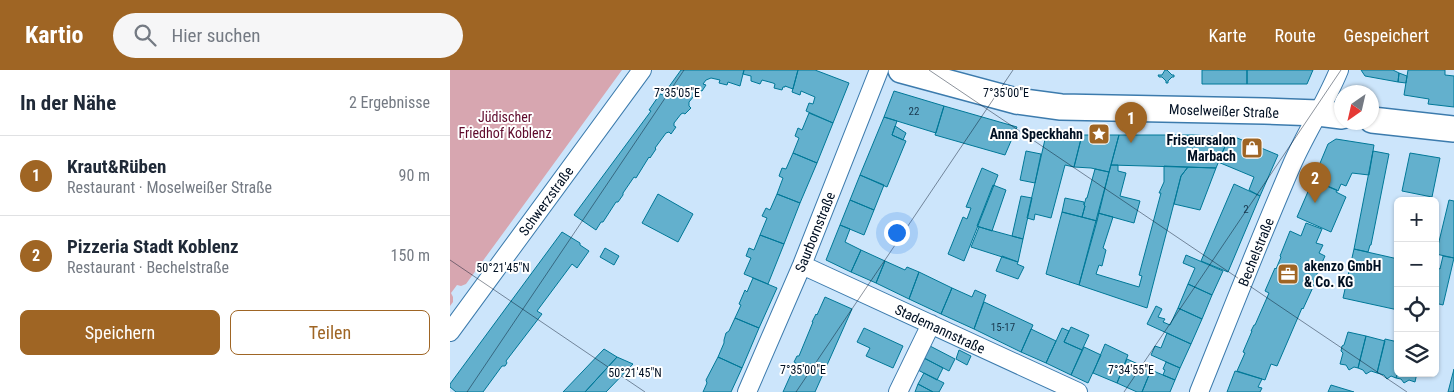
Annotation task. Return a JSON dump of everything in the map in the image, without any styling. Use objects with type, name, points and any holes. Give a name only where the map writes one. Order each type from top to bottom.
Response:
[{"type":"street","name":"Schwerzstraße","points":[[450,332],[642,70]]},
{"type":"street","name":"Saurbornstraße","points":[[747,392],[802,265],[878,70]]},
{"type":"street","name":"Moselweißer Straße","points":[[901,70],[1016,101],[1061,107],[1165,108],[1330,115]]},
{"type":"street","name":"Bechelstraße","points":[[1199,392],[1302,142],[1330,115],[1331,88],[1339,70]]},
{"type":"street","points":[[1379,121],[1454,130]]},
{"type":"street","name":"Stademannstraße","points":[[802,265],[931,324],[1046,385],[1078,392]]},
{"type":"street","points":[[898,392],[931,324]]},
{"type":"green space","name":"Jüdischer Friedhof Koblenz","points":[[450,70],[622,70],[466,284],[457,285],[451,293],[453,302],[450,306]]},
{"type":"building","points":[[681,70],[744,70],[740,86],[728,82],[727,85],[719,83],[720,80],[711,78],[706,80],[703,84],[706,85],[702,91],[699,90],[689,102],[691,108],[685,114],[681,114],[674,123],[676,127],[671,134],[669,132],[666,133],[636,178],[634,177],[618,202],[616,202],[596,230],[574,215],[651,111],[649,110],[660,94],[663,95]]},
{"type":"building","points":[[744,70],[798,70],[793,89],[785,86],[782,90],[774,88],[775,84],[773,83],[762,80],[760,84],[751,81],[751,76],[743,74]]},
{"type":"building","points":[[798,70],[815,70],[849,83],[833,123],[806,111],[809,103],[813,104],[815,97],[801,91],[800,95],[792,92]]},
{"type":"building","points":[[1165,70],[1174,75],[1168,83],[1158,75],[1162,75]]},
{"type":"building","points":[[1202,70],[1247,70],[1247,84],[1202,84]]},
{"type":"building","points":[[1247,70],[1313,70],[1307,84],[1247,84]]},
{"type":"building","points":[[1361,70],[1393,70],[1399,73],[1398,82],[1365,76]]},
{"type":"building","points":[[1408,70],[1445,70],[1445,75],[1454,76],[1454,107],[1428,104],[1429,99],[1404,95]]},
{"type":"building","points":[[1399,73],[1407,76],[1406,83],[1398,82]]},
{"type":"building","points":[[894,91],[944,106],[936,133],[884,117]]},
{"type":"building","points":[[944,106],[1017,127],[1005,155],[935,135]]},
{"type":"building","points":[[809,113],[833,123],[817,163],[793,153],[799,138],[795,136],[798,128],[802,130]]},
{"type":"building","points":[[884,117],[897,121],[892,135],[906,141],[887,187],[860,175]]},
{"type":"building","points":[[895,126],[906,133],[903,140],[892,135]]},
{"type":"building","points":[[1046,135],[1082,135],[1074,167],[1065,165],[1051,218],[1035,214],[1034,220],[1027,218]]},
{"type":"building","points":[[1082,135],[1119,135],[1109,172],[1074,167]]},
{"type":"building","points":[[1119,135],[1229,137],[1216,168],[1111,165]]},
{"type":"building","points":[[1230,135],[1278,155],[1260,196],[1249,190],[1254,177],[1218,162]]},
{"type":"building","points":[[1336,139],[1374,145],[1369,175],[1352,173],[1346,186],[1341,184],[1338,191],[1313,180],[1328,144]]},
{"type":"building","points":[[1026,151],[1041,154],[1035,183],[1020,180]]},
{"type":"building","points":[[1373,151],[1389,154],[1368,252],[1354,249]]},
{"type":"building","points":[[793,153],[817,163],[800,203],[777,194],[783,178],[779,176],[782,168],[786,169]]},
{"type":"building","points":[[1410,153],[1440,158],[1432,197],[1402,191]]},
{"type":"building","points":[[1111,165],[1118,165],[1118,171],[1126,173],[1120,196],[1140,201],[1134,223],[1098,213]]},
{"type":"building","points":[[1164,166],[1188,167],[1181,176],[1147,308],[1079,285],[1098,213],[1113,217],[1103,248],[1106,250],[1102,266],[1099,265],[1096,274],[1139,287],[1142,276],[1139,275],[1161,193],[1159,193],[1164,182]]},
{"type":"building","points":[[1188,167],[1216,168],[1200,210],[1174,204],[1181,176]]},
{"type":"building","points":[[982,168],[998,175],[964,261],[948,254],[963,217],[967,219],[971,208],[966,207]]},
{"type":"building","points":[[1095,169],[1109,172],[1097,221],[1082,217]]},
{"type":"building","points":[[860,175],[884,185],[874,210],[850,200]]},
{"type":"building","points":[[1313,180],[1337,190],[1336,192],[1346,197],[1331,232],[1297,217]]},
{"type":"building","points":[[1234,184],[1260,196],[1228,272],[1201,261]]},
{"type":"building","points":[[993,185],[1006,190],[992,231],[977,226]]},
{"type":"building","points":[[658,194],[693,214],[678,242],[642,223]]},
{"type":"building","points":[[777,194],[800,203],[784,244],[760,235],[767,218],[762,216],[766,208],[770,210]]},
{"type":"building","points":[[1021,196],[1032,198],[1023,239],[1012,236]]},
{"type":"building","points":[[1065,198],[1084,202],[1085,206],[1082,217],[1062,212]]},
{"type":"building","points":[[850,200],[874,210],[864,235],[840,225]]},
{"type":"building","points":[[1449,200],[1454,201],[1454,258],[1439,255],[1439,242]]},
{"type":"building","points":[[1062,212],[1097,221],[1079,285],[1046,274]]},
{"type":"building","points":[[1306,223],[1322,229],[1316,243],[1323,245],[1319,253],[1325,256],[1312,285],[1314,285],[1277,366],[1271,364],[1265,380],[1237,371],[1245,353],[1243,352],[1251,331],[1269,293],[1265,291],[1281,257],[1290,231],[1301,236]]},
{"type":"building","points":[[840,225],[850,229],[845,242],[861,250],[851,272],[826,260]]},
{"type":"building","points":[[979,227],[1023,239],[1018,262],[971,247]]},
{"type":"building","points":[[562,232],[589,251],[577,268],[572,264],[537,311],[542,314],[506,361],[505,366],[502,366],[483,392],[456,392],[450,387],[450,384]]},
{"type":"building","points":[[760,235],[784,244],[768,284],[744,274],[751,258],[746,256],[749,248],[754,250]]},
{"type":"building","points":[[605,248],[619,256],[614,265],[600,257]]},
{"type":"building","points":[[1354,249],[1394,258],[1394,309],[1343,298]]},
{"type":"building","points":[[861,250],[885,261],[876,283],[851,272]]},
{"type":"building","points":[[1186,255],[1223,271],[1212,295],[1188,284],[1195,268],[1183,263]]},
{"type":"building","points":[[1002,256],[1018,262],[1017,264],[1024,267],[1018,279],[996,271]]},
{"type":"building","points":[[1443,256],[1454,258],[1443,305],[1439,304],[1440,269]]},
{"type":"building","points":[[885,261],[905,270],[907,267],[919,272],[909,299],[876,283]]},
{"type":"building","points":[[919,272],[952,288],[941,314],[909,299]]},
{"type":"building","points":[[753,278],[777,288],[759,328],[735,318],[745,290],[747,292]]},
{"type":"building","points":[[1188,284],[1212,295],[1202,319],[1178,308]]},
{"type":"building","points":[[952,288],[972,297],[975,290],[986,295],[974,329],[941,314]]},
{"type":"building","points":[[825,297],[852,309],[815,392],[783,392],[796,363],[794,362],[797,356],[799,356],[812,322]]},
{"type":"building","points":[[984,302],[1033,325],[1021,352],[974,329]]},
{"type":"building","points":[[1156,306],[1162,309],[1158,317],[1165,319],[1163,322],[1170,325],[1178,308],[1202,319],[1191,344],[1147,324]]},
{"type":"building","points":[[735,318],[759,328],[742,368],[718,357],[726,333],[729,331]]},
{"type":"building","points":[[1071,327],[1089,335],[1082,350],[1064,342]]},
{"type":"building","points":[[864,328],[903,346],[893,368],[866,356],[870,348],[857,342]]},
{"type":"building","points":[[1062,328],[1069,331],[1064,342],[1082,350],[1071,375],[1046,363]]},
{"type":"building","points":[[1031,329],[1056,341],[1046,363],[1021,352]]},
{"type":"building","points":[[1348,332],[1366,336],[1358,368],[1354,367],[1349,370],[1346,365],[1340,364],[1343,353],[1341,351],[1342,346]]},
{"type":"building","points":[[1167,333],[1191,344],[1180,368],[1151,355],[1155,346],[1161,348]]},
{"type":"building","points":[[1366,336],[1385,341],[1377,373],[1371,371],[1366,374],[1358,368]]},
{"type":"building","points":[[1385,339],[1394,341],[1394,377],[1396,378],[1391,376],[1387,379],[1384,375],[1377,373]]},
{"type":"building","points":[[1105,344],[1128,355],[1117,383],[1093,373]]},
{"type":"building","points":[[930,346],[955,359],[949,371],[924,358]]},
{"type":"building","points":[[1084,347],[1101,355],[1088,383],[1071,375]]},
{"type":"building","points":[[604,349],[617,357],[585,392],[563,392]]},
{"type":"building","points":[[959,350],[971,356],[967,365],[956,359]]},
{"type":"building","points":[[617,357],[633,364],[606,392],[585,392]]},
{"type":"building","points":[[718,357],[742,368],[731,392],[703,392],[707,383],[706,380]]},
{"type":"building","points":[[924,358],[943,368],[937,380],[918,370]]},
{"type":"building","points":[[1127,359],[1151,370],[1142,392],[1137,392],[1117,383]]},
{"type":"building","points":[[1166,362],[1180,368],[1175,380],[1163,375]]},
{"type":"building","points":[[1454,369],[1454,392],[1448,392]]},
{"type":"building","points":[[1151,370],[1175,380],[1170,392],[1142,392]]},
{"type":"building","points":[[1235,371],[1262,379],[1258,387],[1262,388],[1260,392],[1227,392]]},
{"type":"building","points":[[924,373],[944,383],[939,392],[933,392],[918,384]]},
{"type":"building","points":[[1416,377],[1415,382],[1409,380],[1404,383],[1401,379],[1396,378]]},
{"type":"building","points":[[918,384],[933,392],[915,392]]},
{"type":"building","points":[[1331,385],[1354,392],[1328,392]]},
{"type":"place","name":"Anna Speckhahn","points":[[1099,134]]},
{"type":"place","name":"Kraut&Rüben","points":[[1131,143]]},
{"type":"place","name":"Friseursalon Marbach","points":[[1252,148]]},
{"type":"place","name":"Pizzeria Stadt Koblenz","points":[[1315,203]]},
{"type":"place","name":"akenzo GmbH & Co. KG","points":[[1288,274]]}]
